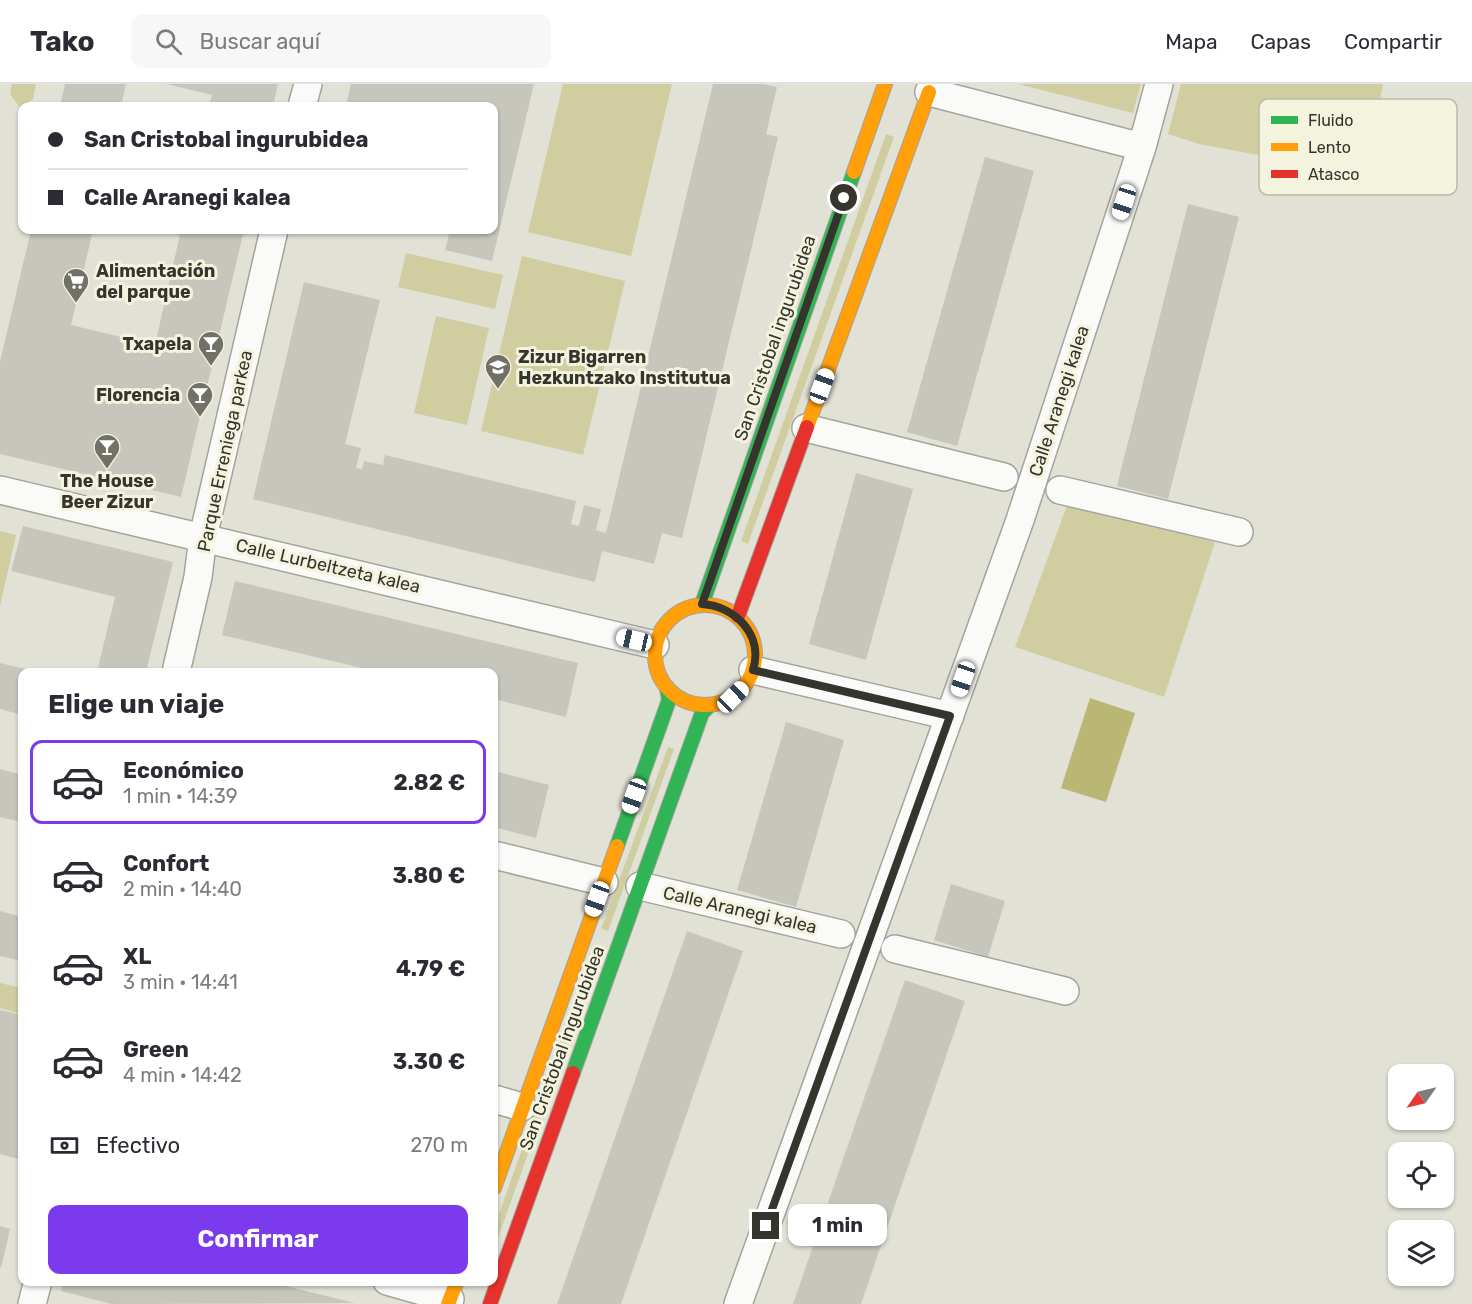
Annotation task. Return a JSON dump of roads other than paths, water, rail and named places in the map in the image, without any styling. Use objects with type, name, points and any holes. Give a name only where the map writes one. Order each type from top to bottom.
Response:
[{"type":"street","points":[[304,102],[308,84]]},
{"type":"street","name":"San Cristobal ingurubidea","points":[[702,604],[885,84]]},
{"type":"street","name":"Calle Aranegi kalea","points":[[738,1304],[1023,511],[1142,147],[1159,84]]},
{"type":"street","points":[[738,616],[929,89],[1142,147]]},
{"type":"street","name":"Parque Erreniega parkea","points":[[178,668],[198,577],[203,537],[273,234]]},
{"type":"street","name":"Calle Aranegi kalea","points":[[806,428],[1004,477]]},
{"type":"street","name":"Calle Lurbeltzeta kalea","points":[[0,490],[655,645]]},
{"type":"street","name":"Calle Aranegi kalea","points":[[1060,490],[1239,532]]},
{"type":"street","points":[[702,604],[714,605],[738,616],[747,627],[755,649],[753,670],[746,684],[733,697],[710,705],[686,702],[667,689],[655,664],[655,645],[664,625],[676,613],[702,604]]},
{"type":"street","points":[[753,670],[950,716]]},
{"type":"street","name":"San Cristobal ingurubidea","points":[[498,1176],[669,700],[667,689]]},
{"type":"street","name":"San Cristobal ingurubidea","points":[[498,1282],[702,713],[710,705]]},
{"type":"street","points":[[498,856],[604,882]]},
{"type":"street","name":"Calle Aranegi kalea","points":[[640,886],[841,933]]},
{"type":"street","points":[[896,949],[1065,991]]},
{"type":"street","points":[[498,1100],[522,1107]]},
{"type":"street","points":[[32,1304],[37,1286]]},
{"type":"street","points":[[412,1286],[452,1294]]},
{"type":"street","name":"San Cristobal ingurubidea","points":[[490,1304],[496,1286]]},
{"type":"place","name":"Alimentación del parque","points":[[76,304]]},
{"type":"place","name":"Txapela","points":[[211,367]]},
{"type":"place","name":"Zizur Bigarren Hezkuntzako Institutua","points":[[498,390]]},
{"type":"place","name":"Florencia","points":[[200,418]]},
{"type":"place","name":"The House Beer Zizur","points":[[107,470]]}]
